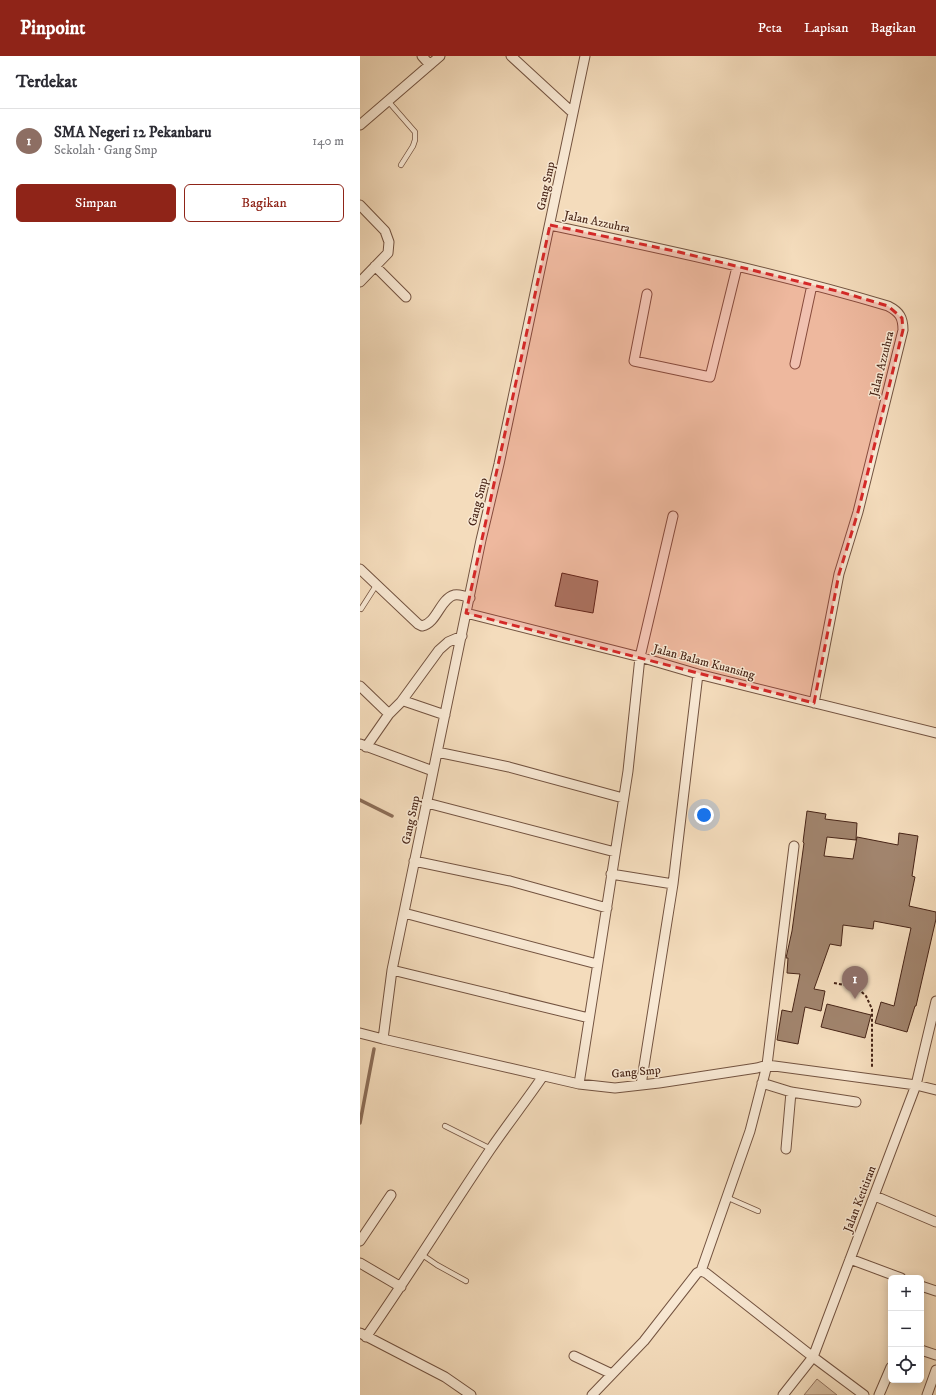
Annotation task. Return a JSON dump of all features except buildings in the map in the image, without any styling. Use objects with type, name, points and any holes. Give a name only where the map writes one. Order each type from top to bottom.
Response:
[{"type":"street","points":[[422,56],[430,65]]},
{"type":"street","points":[[360,125],[440,56]]},
{"type":"street","points":[[511,56],[573,113]]},
{"type":"street","name":"Gang Smp","points":[[585,56],[500,464],[481,540],[414,861],[392,970],[383,1039],[579,1084],[615,1088],[757,1068],[767,1065],[916,1085],[936,1090]]},
{"type":"street","points":[[360,205],[385,231],[389,242],[388,253],[360,282]]},
{"type":"street","name":"Jalan Azzuhra","points":[[550,225],[679,252],[812,285],[888,306],[895,309],[902,318],[903,330],[858,512],[839,574],[814,703]]},
{"type":"street","points":[[375,266],[406,297]]},
{"type":"street","points":[[647,294],[634,360],[710,377],[737,266]]},
{"type":"street","points":[[795,364],[812,285]]},
{"type":"street","points":[[579,1084],[628,771],[640,657],[673,516]]},
{"type":"street","points":[[360,569],[418,624],[422,626],[430,623],[447,600],[453,596],[470,598]]},
{"type":"street","name":"Jalan Balam Kuansing","points":[[466,613],[640,657],[698,674],[936,733]]},
{"type":"street","points":[[434,771],[363,746],[400,702],[439,650],[448,642],[462,636]]},
{"type":"street","points":[[641,1085],[673,884],[698,674]]},
{"type":"street","points":[[360,686],[389,714]]},
{"type":"street","points":[[400,702],[407,702],[445,715]]},
{"type":"street","points":[[437,752],[509,767],[623,798]]},
{"type":"street","points":[[427,803],[615,852]]},
{"type":"street","points":[[592,1395],[644,1341],[697,1273],[701,1271],[750,1131],[767,1065],[794,846]]},
{"type":"street","points":[[414,861],[510,881],[607,908]]},
{"type":"street","points":[[611,874],[673,884]]},
{"type":"street","points":[[404,913],[597,964]]},
{"type":"street","points":[[392,970],[589,1018]]},
{"type":"street","name":"Jalan Ketitiran","points":[[783,1395],[812,1357],[875,1196],[916,1085],[936,1001]]},
{"type":"street","points":[[361,1036],[383,1039]]},
{"type":"street","points":[[471,1395],[445,1377],[363,1335],[401,1287],[421,1254],[491,1149],[543,1076]]},
{"type":"street","points":[[762,1084],[791,1092],[856,1102]]},
{"type":"street","points":[[786,1149],[791,1092]]},
{"type":"street","points":[[360,1240],[390,1195]]},
{"type":"street","points":[[875,1196],[936,1222]]},
{"type":"street","points":[[850,1259],[892,1275]]},
{"type":"street","points":[[360,1264],[401,1287]]},
{"type":"street","points":[[701,1271],[706,1273],[812,1357],[864,1395]]},
{"type":"street","points":[[924,1286],[935,1288]]},
{"type":"street","points":[[924,1351],[936,1355]]},
{"type":"street","points":[[574,1356],[612,1374]]},
{"type":"street","points":[[927,1395],[936,1370]]},
{"type":"street","points":[[879,1395],[888,1374]]},
{"type":"lane","points":[[388,101],[415,132],[413,146],[401,165]]},
{"type":"lane","points":[[361,609],[377,584]]},
{"type":"lane","points":[[445,1126],[491,1149]]},
{"type":"lane","points":[[726,1197],[758,1210]]},
{"type":"lane","points":[[421,1254],[436,1265],[466,1280]]},
{"type":"path","points":[[834,983],[856,987],[866,996],[872,1009],[872,1080]]},
{"type":"highlighted area","points":[[550,225],[679,252],[841,292],[888,306],[902,318],[903,330],[858,512],[839,574],[814,703],[466,613]]},
{"type":"shaded area","points":[[817,1379],[837,1395],[804,1395]]},
{"type":"waterway","points":[[360,800],[392,816]]},
{"type":"waterway","points":[[360,1123],[374,1049]]},
{"type":"place","name":"SMA Negeri 12 Pekanbaru","points":[[855,999]]}]
